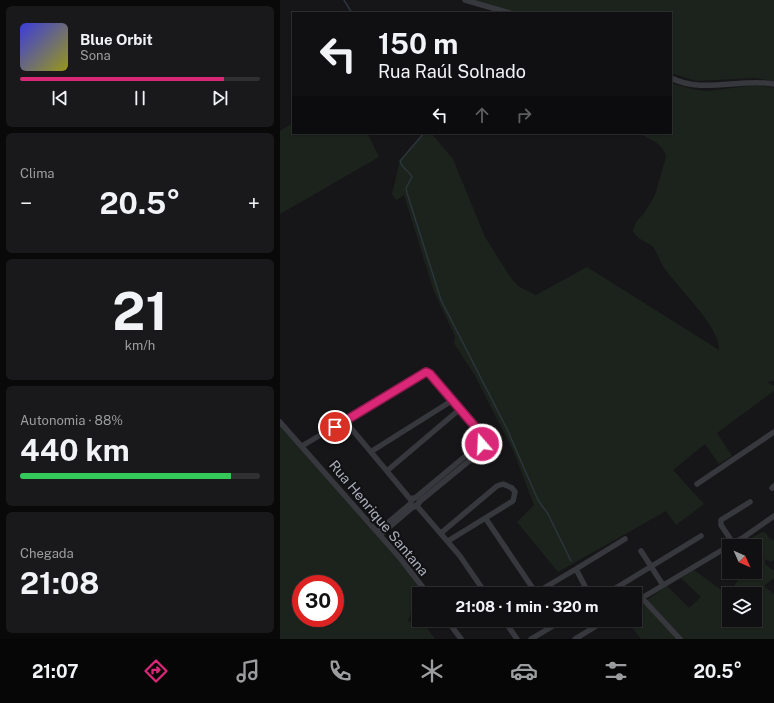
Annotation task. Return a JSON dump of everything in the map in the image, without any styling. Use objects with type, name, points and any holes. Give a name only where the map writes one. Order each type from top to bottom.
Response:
[{"type":"street","points":[[465,0],[507,12]]},
{"type":"street","points":[[672,78],[686,84],[700,86],[753,81],[774,84]]},
{"type":"street","points":[[302,446],[426,372],[430,374],[483,436],[483,445]]},
{"type":"street","points":[[372,451],[453,400]]},
{"type":"street","points":[[388,470],[460,409]]},
{"type":"street","points":[[346,421],[414,503],[448,541],[481,587]]},
{"type":"street","name":"Rua Henrique Santana","points":[[280,422],[379,534],[422,587]]},
{"type":"street","points":[[697,484],[774,432]]},
{"type":"street","points":[[379,534],[483,445],[491,445],[492,440],[488,436],[483,436]]},
{"type":"street","points":[[441,533],[497,486],[503,484],[512,488],[515,492],[513,502],[448,541]]},
{"type":"street","points":[[730,539],[721,525],[721,520],[750,502]]},
{"type":"street","points":[[739,539],[774,516]]},
{"type":"street","points":[[486,519],[531,587]]},
{"type":"street","points":[[617,587],[701,536]]},
{"type":"street","points":[[545,587],[625,539]]},
{"type":"street","points":[[641,550],[663,585]]},
{"type":"street","points":[[680,639],[642,598],[722,550]]},
{"type":"street","points":[[576,569],[585,587]]},
{"type":"street","points":[[452,627],[461,639]]},
{"type":"street","points":[[509,627],[517,639]]},
{"type":"street","points":[[531,639],[551,627]]},
{"type":"street","points":[[575,639],[594,627]]},
{"type":"shaded area","points":[[473,0],[774,0],[774,81],[754,78],[696,81],[672,73],[672,12],[514,12]]},
{"type":"shaded area","points":[[672,83],[703,91],[749,86],[774,88],[774,381],[767,382],[774,386],[774,391],[717,433],[732,456],[719,464],[705,444],[673,470],[704,504],[676,525],[666,511],[558,572],[517,522],[534,505],[513,450],[474,374],[454,343],[455,336],[434,292],[404,195],[396,200],[392,194],[400,161],[423,134],[432,134],[453,159],[485,237],[511,278],[518,286],[536,295],[587,267],[719,350],[718,341],[713,331],[698,308],[665,269],[654,248],[641,240],[633,231],[636,222],[645,212],[655,195],[666,157],[662,148],[650,139],[638,134],[672,134]]},
{"type":"shaded area","points":[[292,124],[292,134],[368,134],[379,157],[280,214],[280,131]]},
{"type":"shaded area","points":[[280,422],[422,587],[412,587],[412,612],[408,621],[412,622],[412,627],[426,627],[435,639],[280,639]]},
{"type":"shaded area","points":[[763,532],[766,533],[770,539],[774,540],[774,560],[771,562],[765,559],[765,564],[774,571],[774,578],[764,586],[774,594],[774,639],[641,639],[632,627],[642,627],[642,603],[667,586],[689,608],[701,597],[681,578],[694,570],[722,591],[722,627],[762,627],[762,587],[733,587],[738,580],[736,579],[762,579],[762,539],[749,539]]},
{"type":"waterway","points":[[344,0],[351,12]]},
{"type":"waterway","points":[[423,134],[400,161],[402,166],[412,177],[406,188],[407,193],[441,300],[507,429],[538,500],[548,514],[571,561]]},
{"type":"route","points":[[335,427],[414,378],[428,372],[483,436],[481,440],[482,444]]}]
